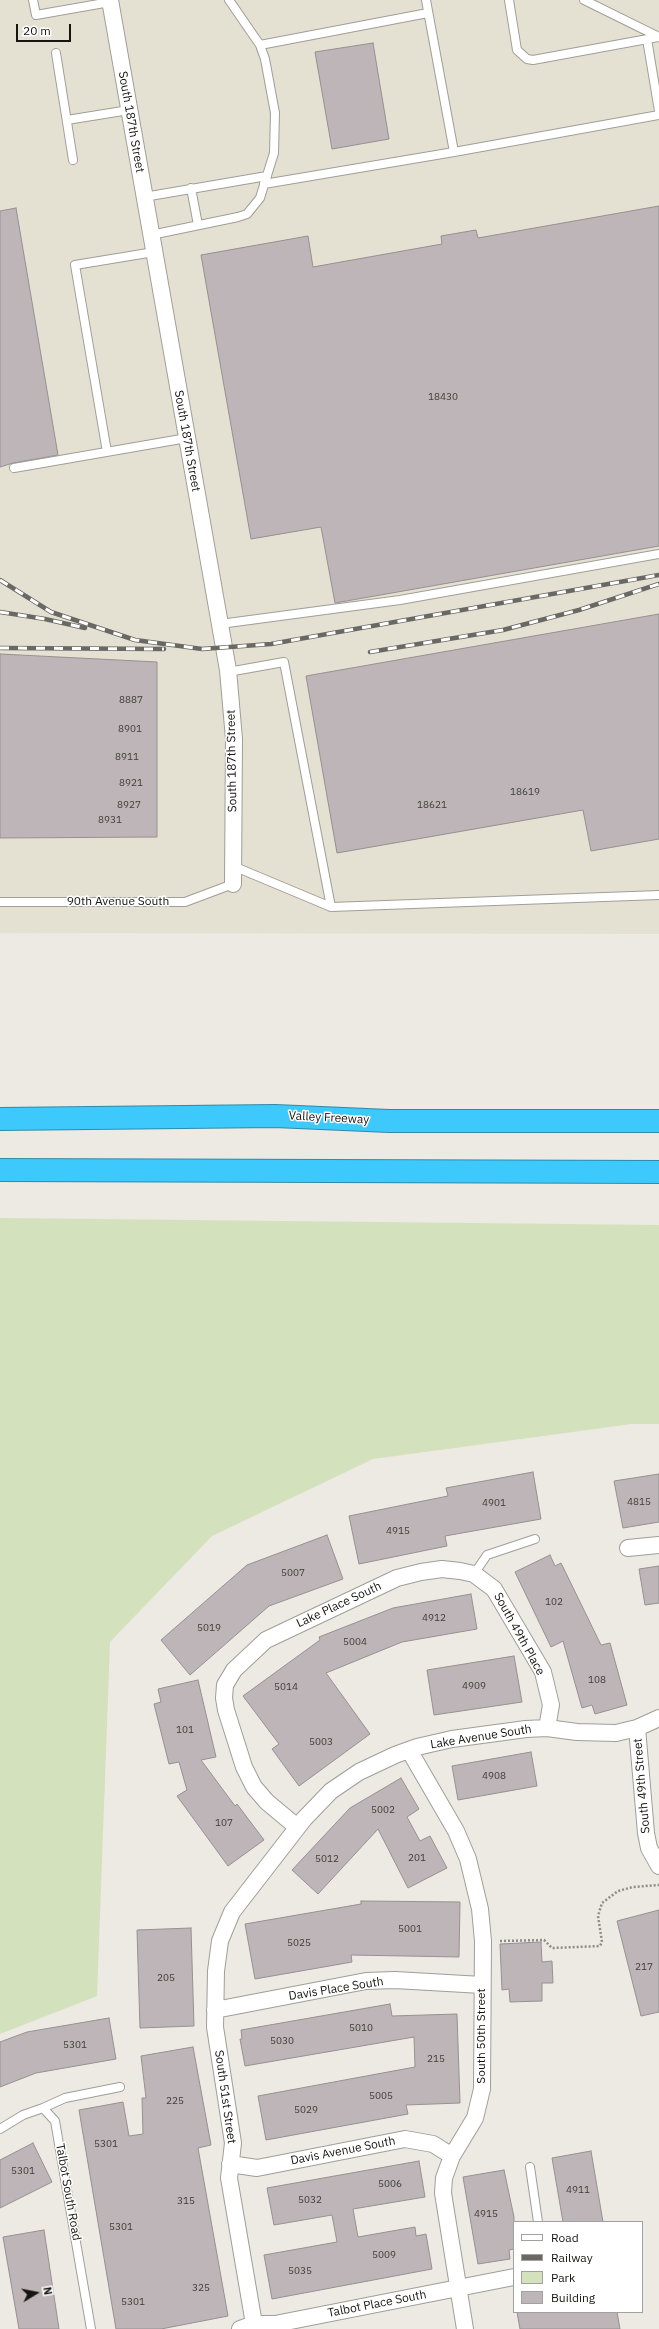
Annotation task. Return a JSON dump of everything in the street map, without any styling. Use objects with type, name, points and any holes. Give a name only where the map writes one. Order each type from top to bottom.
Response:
[{"type":"highway","name":"Valley Freeway","points":[[0,1119],[275,1116],[389,1121],[659,1121]]},
{"type":"highway","points":[[0,1158],[659,1157]]},
{"type":"highway","points":[[0,1170],[659,1172]]},
{"type":"street","name":"South 187th Street","points":[[110,1],[228,672],[234,739],[233,884]]},
{"type":"street","points":[[628,1548],[659,1546]]},
{"type":"street","name":"Lake Place South","points":[[297,1827],[267,1802],[254,1787],[244,1767],[226,1710],[224,1698],[225,1685],[234,1670],[266,1640],[397,1578],[442,1569],[474,1574]]},
{"type":"street","name":"South 49th Place","points":[[474,1574],[494,1589],[543,1672],[551,1705],[547,1728]]},
{"type":"street","name":"Lake Avenue South","points":[[220,1941],[232,1912],[297,1827],[331,1791],[359,1772],[409,1750],[452,1738],[547,1728],[595,1734],[616,1733],[637,1728],[659,1718]]},
{"type":"street","name":"South 49th Street","points":[[637,1728],[646,1833],[649,1848],[659,1866]]},
{"type":"street","name":"South 50th Street","points":[[409,1750],[456,1831],[470,1865],[480,1909],[483,1941],[482,2089],[475,2118],[452,2156],[444,2178],[443,2193],[465,2329]]},
{"type":"street","name":"South 51st Street","points":[[220,1941],[216,1971],[214,2027],[233,2143],[229,2178],[247,2327]]},
{"type":"street","name":"Davis Place South","points":[[215,2010],[366,1981],[395,1980],[482,1985]]},
{"type":"street","name":"Davis Avenue South","points":[[230,2164],[257,2168],[405,2139],[433,2144],[452,2156]]},
{"type":"street","name":"Talbot Place South","points":[[247,2327],[275,2324],[513,2277]]},
{"type":"lane","points":[[33,0],[36,16],[110,1]]},
{"type":"lane","points":[[151,235],[198,226],[247,214],[260,198],[276,144],[275,113],[265,58],[260,45],[229,0]]},
{"type":"lane","points":[[426,0],[454,152]]},
{"type":"lane","points":[[509,0],[517,50],[527,59],[533,60],[659,37]]},
{"type":"lane","points":[[584,0],[659,37]]},
{"type":"lane","points":[[260,45],[428,13]]},
{"type":"lane","points":[[647,39],[659,111]]},
{"type":"lane","points":[[56,53],[73,160]]},
{"type":"lane","points":[[67,120],[129,110]]},
{"type":"lane","points":[[144,197],[191,188],[265,180],[454,152],[659,115]]},
{"type":"lane","points":[[191,188],[198,226]]},
{"type":"lane","points":[[108,452],[75,265],[154,252]]},
{"type":"lane","points":[[14,468],[187,438]]},
{"type":"lane","points":[[220,624],[400,600],[659,554]]},
{"type":"lane","points":[[228,672],[284,662],[331,907]]},
{"type":"lane","points":[[233,866],[331,907],[659,895]]},
{"type":"lane","name":"90th Avenue South","points":[[0,902],[185,902],[233,884]]},
{"type":"lane","points":[[474,1574],[487,1555],[535,1539]]},
{"type":"lane","points":[[0,2129],[23,2115],[65,2098],[120,2087]]},
{"type":"lane","name":"Talbot South Road","points":[[43,2108],[55,2121],[91,2329]]},
{"type":"lane","points":[[530,2167],[538,2221]]},
{"type":"path","points":[[501,1941],[544,1940],[550,1946],[556,1948],[597,1946],[602,1942],[598,1916],[602,1903],[618,1891],[633,1887],[659,1885]]},
{"type":"shaded area","points":[[0,0],[659,0],[659,934],[0,933]]},
{"type":"green space","points":[[0,1218],[659,1225],[659,1424],[632,1424],[373,1459],[212,1536],[110,1642],[97,1996],[0,2034]]},
{"type":"building","points":[[373,43],[389,139],[332,149],[315,52]]},
{"type":"building","points":[[659,206],[659,546],[335,603],[321,527],[251,539],[201,255],[308,236],[313,267],[442,244],[441,236],[476,230],[478,238]]},
{"type":"building","points":[[16,208],[58,455],[13,463],[0,467],[0,211]]},
{"type":"building","points":[[659,614],[659,839],[591,851],[583,810],[337,853],[306,676]]},
{"type":"building","points":[[0,654],[157,662],[157,837],[0,838]]},
{"type":"building","points":[[533,1472],[541,1519],[445,1536],[447,1546],[359,1564],[349,1516],[448,1496],[446,1488]]},
{"type":"building","points":[[659,1474],[659,1522],[623,1528],[614,1481]]},
{"type":"building","points":[[327,1535],[343,1579],[269,1606],[190,1675],[161,1640],[247,1565]]},
{"type":"building","points":[[550,1555],[555,1566],[561,1563],[601,1645],[610,1643],[627,1705],[595,1714],[592,1705],[582,1708],[563,1641],[551,1647],[515,1572]]},
{"type":"building","points":[[659,1566],[659,1603],[645,1605],[639,1569]]},
{"type":"building","points":[[471,1594],[477,1629],[402,1642],[326,1673],[370,1734],[299,1786],[272,1749],[279,1744],[243,1696],[320,1640],[319,1637],[393,1608]]},
{"type":"building","points":[[514,1656],[522,1702],[434,1715],[427,1670]]},
{"type":"building","points":[[198,1680],[216,1757],[201,1760],[235,1806],[237,1804],[264,1840],[228,1866],[177,1796],[187,1790],[179,1762],[169,1764],[154,1704],[161,1702],[158,1689]]},
{"type":"building","points":[[531,1752],[537,1786],[458,1800],[452,1766]]},
{"type":"building","points":[[401,1778],[419,1809],[407,1817],[420,1841],[430,1836],[447,1868],[408,1888],[378,1829],[318,1894],[292,1870],[350,1808]]},
{"type":"building","points":[[361,1901],[460,1902],[459,1957],[351,1955],[352,1962],[255,1979],[245,1924],[361,1904]]},
{"type":"building","points":[[659,1910],[659,2012],[641,2016],[617,1921]]},
{"type":"building","points":[[191,1928],[194,2026],[140,2028],[137,1930]]},
{"type":"building","points":[[541,1942],[542,1962],[552,1961],[553,1983],[542,1983],[542,2001],[510,2002],[509,1989],[502,1990],[500,1944]]},
{"type":"building","points":[[390,2004],[392,2016],[457,2014],[460,2103],[406,2105],[408,2114],[266,2140],[258,2096],[415,2067],[414,2037],[245,2066],[240,2039],[242,2039],[241,2030]]},
{"type":"building","points":[[109,2018],[116,2059],[36,2073],[0,2087],[0,2042],[27,2032]]},
{"type":"building","points":[[193,2047],[211,2145],[198,2148],[228,2316],[161,2329],[116,2329],[79,2110],[123,2102],[129,2136],[143,2134],[142,2098],[146,2098],[141,2056]]},
{"type":"building","points":[[33,2143],[52,2182],[0,2208],[0,2160]]},
{"type":"building","points":[[591,2151],[603,2221],[563,2221],[552,2158]]},
{"type":"building","points":[[419,2161],[425,2197],[353,2209],[358,2237],[415,2227],[416,2236],[426,2234],[432,2269],[272,2299],[264,2255],[337,2242],[332,2215],[274,2225],[267,2188]]},
{"type":"building","points":[[504,2170],[514,2217],[513,2249],[509,2250],[510,2259],[478,2264],[463,2177]]},
{"type":"building","points":[[44,2230],[59,2329],[19,2329],[3,2237]]},
{"type":"building","points":[[517,2313],[617,2313],[620,2329],[520,2329]]},
{"type":"railway","points":[[0,580],[51,612],[135,640],[202,649],[271,644],[659,575]]},
{"type":"railway","points":[[370,652],[503,630],[579,610],[659,584]]},
{"type":"railway","points":[[0,612],[45,619],[85,628]]},
{"type":"railway","points":[[0,648],[164,649]]}]
